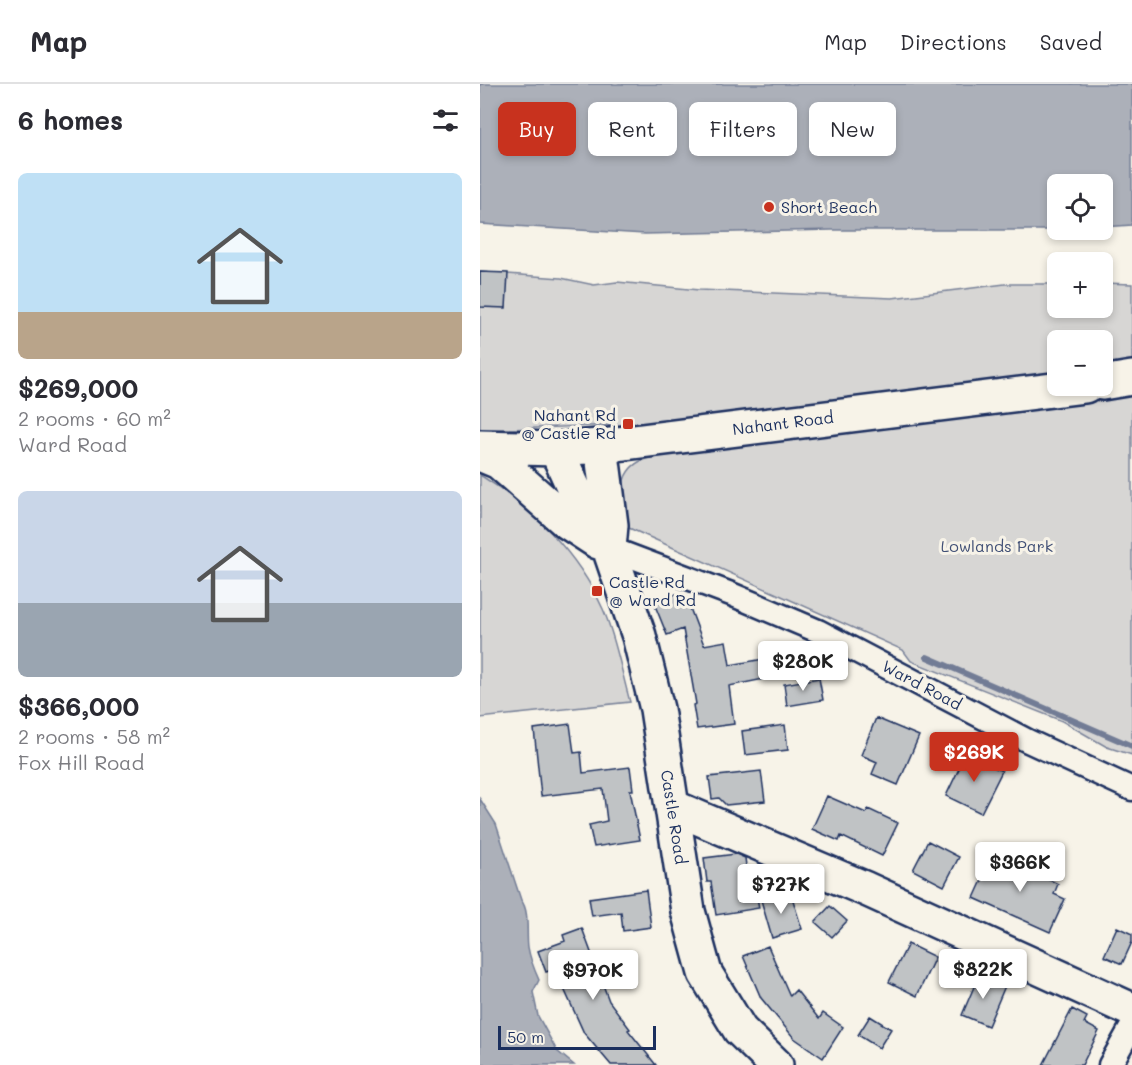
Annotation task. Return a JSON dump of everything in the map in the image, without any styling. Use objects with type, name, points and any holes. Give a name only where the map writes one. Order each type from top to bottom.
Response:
[{"type":"main road","points":[[1113,381],[1132,378]]},
{"type":"main road","name":"Nahant Road","points":[[480,447],[556,449],[601,447],[1047,391]]},
{"type":"main road","name":"Castle Road","points":[[601,447],[611,525],[609,548]]},
{"type":"main road","name":"Castle Road","points":[[556,449],[586,515],[609,548],[639,636],[657,709],[688,911],[705,973],[740,1030],[776,1065]]},
{"type":"main road","points":[[480,454],[499,462],[566,521],[609,548]]},
{"type":"main road","points":[[673,807],[866,889],[1132,1010]]},
{"type":"street","name":"Ward Road","points":[[609,548],[731,594],[818,631],[1028,741],[1132,789]]},
{"type":"street","points":[[1110,1065],[1132,1026]]},
{"type":"green space","points":[[480,272],[561,278],[594,285],[617,282],[699,290],[892,298],[1005,284],[1047,284],[1047,318],[1113,318],[1113,283],[1132,284],[1132,362],[1113,365],[1113,330],[1047,330],[1047,373],[644,424],[480,430]]},
{"type":"green space","name":"Lowlands Park","points":[[1132,393],[1132,755],[1107,747],[1062,721],[911,661],[903,650],[629,528],[623,523],[622,487],[628,471],[643,460],[676,453]]},
{"type":"green space","points":[[480,475],[499,487],[535,517],[567,551],[580,569],[593,589],[607,619],[630,702],[480,718]]},
{"type":"shaded area","points":[[480,84],[1132,84],[1132,225],[1113,226],[1113,174],[1047,174],[1047,230],[832,230],[645,234],[480,224]]},
{"type":"shaded area","points":[[480,799],[496,824],[526,910],[527,941],[532,964],[539,980],[533,992],[538,1016],[557,1051],[574,1065],[480,1065]]},
{"type":"building","points":[[480,272],[508,273],[506,308],[480,307]]},
{"type":"building","points":[[676,594],[677,597],[685,595],[704,645],[726,641],[730,665],[775,657],[779,676],[729,686],[734,724],[697,729],[693,705],[696,704],[683,629],[667,635],[654,603]]},
{"type":"building","points":[[819,678],[823,700],[787,706],[784,684]]},
{"type":"building","points":[[876,718],[919,736],[898,785],[872,774],[877,762],[861,755]]},
{"type":"building","points":[[570,724],[574,753],[581,752],[583,773],[630,767],[633,790],[630,790],[640,840],[594,847],[589,825],[607,821],[603,789],[541,796],[534,729]]},
{"type":"building","points":[[785,725],[788,750],[745,755],[742,731]]},
{"type":"building","points":[[966,754],[1002,771],[981,813],[946,796]]},
{"type":"building","points":[[761,771],[765,801],[726,805],[719,798],[712,799],[709,777]]},
{"type":"building","points":[[827,796],[866,813],[868,809],[898,823],[882,856],[841,836],[839,841],[812,829]]},
{"type":"building","points":[[928,841],[959,857],[944,886],[913,870]]},
{"type":"building","points":[[736,854],[745,858],[748,882],[754,881],[759,908],[716,915],[711,882],[707,882],[704,858]]},
{"type":"building","points":[[994,854],[1058,884],[1054,894],[1065,899],[1050,932],[974,898]]},
{"type":"building","points":[[646,890],[651,927],[623,931],[621,912],[592,916],[589,898]]},
{"type":"building","points":[[784,893],[786,899],[792,897],[802,929],[772,938],[761,900]]},
{"type":"building","points":[[830,906],[847,921],[832,937],[815,922]]},
{"type":"building","points":[[1117,927],[1132,934],[1132,942],[1122,964],[1104,956]]},
{"type":"building","points":[[582,928],[609,1001],[630,1029],[628,1030],[656,1065],[611,1065],[584,1033],[555,969],[546,972],[538,951],[565,941],[563,935]]},
{"type":"building","points":[[908,944],[935,957],[917,996],[889,982]]},
{"type":"building","points":[[768,946],[790,996],[796,990],[819,1019],[823,1013],[843,1027],[823,1058],[794,1038],[761,998],[743,956]]},
{"type":"building","points":[[979,975],[1005,986],[988,1026],[962,1015]]},
{"type":"building","points":[[1072,1009],[1087,1017],[1084,1023],[1099,1031],[1082,1065],[1043,1065]]},
{"type":"building","points":[[870,1016],[891,1029],[879,1048],[858,1035]]},
{"type":"waterway","points":[[927,657],[1132,746]]},
{"type":"place","name":"Short Beach","points":[[769,207]]},
{"type":"place","name":"Nahant Rd @ Castle Rd","points":[[628,424]]},
{"type":"place","name":"Castle Rd @ Ward Rd","points":[[597,591]]}]
